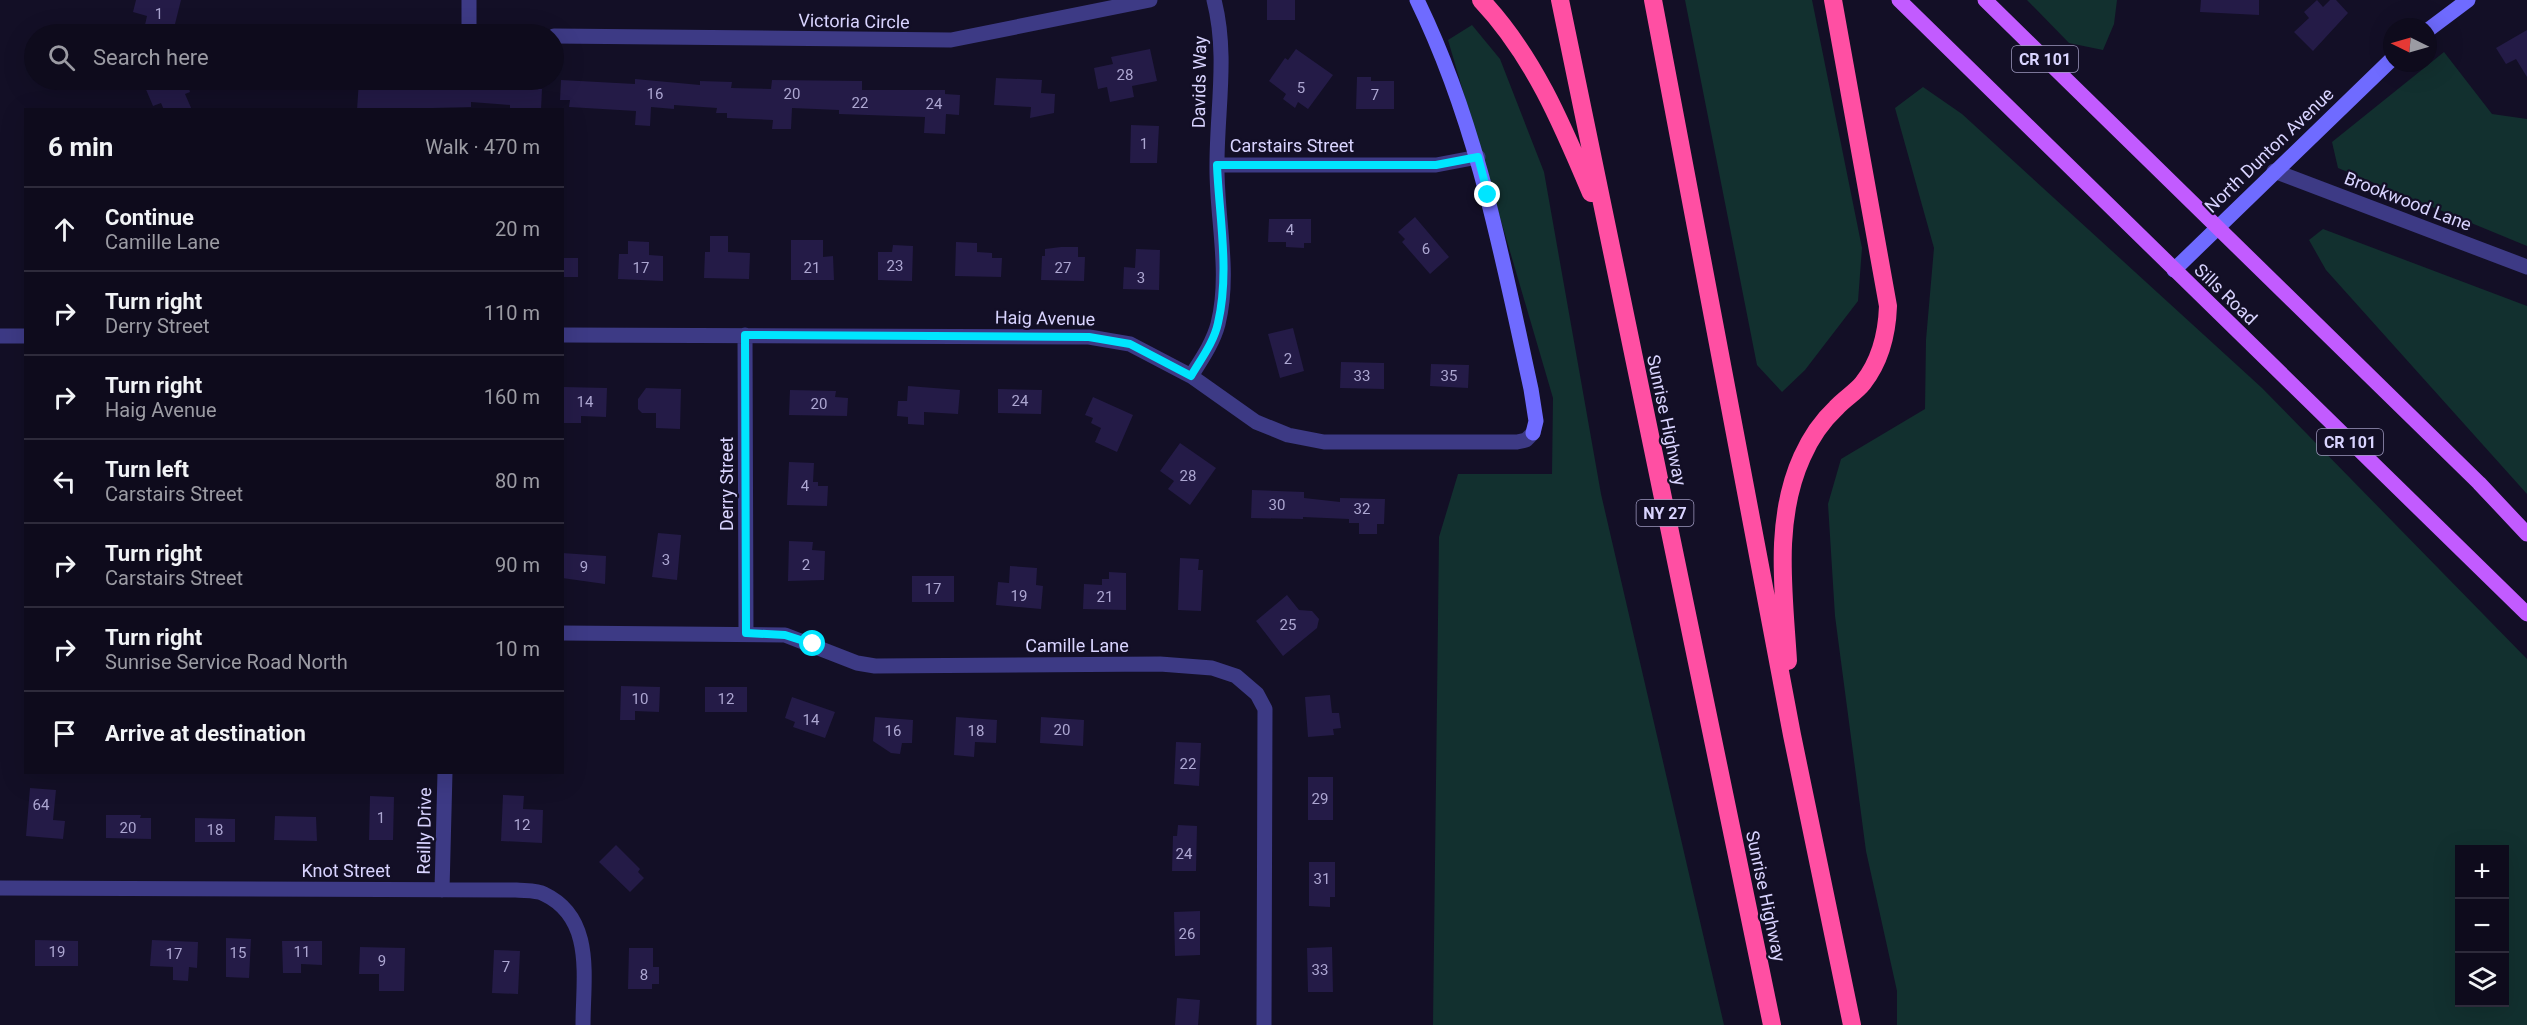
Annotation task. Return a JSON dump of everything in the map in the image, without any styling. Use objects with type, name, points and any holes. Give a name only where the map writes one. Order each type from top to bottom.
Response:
[{"type":"highway","points":[[1481,0],[1506,26],[1557,111],[1607,232]]},
{"type":"highway","name":"Sunrise Highway","points":[[1560,0],[1772,1025]]},
{"type":"highway","points":[[1653,0],[1792,735],[1852,1025]]},
{"type":"highway","points":[[1792,735],[1782,562],[1794,482],[1803,456],[1822,423],[1863,384],[1880,355],[1887,329],[1888,306],[1833,0]]},
{"type":"main road","name":"Sills Road","points":[[1899,0],[2527,614]]},
{"type":"main road","name":"CR 101","points":[[1985,0],[2216,228],[2480,483],[2527,534]]},
{"type":"street","points":[[469,0],[469,24]]},
{"type":"street","name":"Victoria Circle","points":[[564,36],[951,40],[1150,0]]},
{"type":"street","name":"Davids Way","points":[[1214,0],[1221,34],[1222,80],[1217,165]]},
{"type":"street","points":[[1417,0],[1453,80],[1478,157]]},
{"type":"street","points":[[2437,23],[2468,0]]},
{"type":"street","name":"North Dunton Avenue","points":[[2174,270],[2383,68]]},
{"type":"street","name":"Carstairs Street","points":[[1191,376],[1212,342],[1218,323],[1222,293],[1217,165],[1436,165],[1478,157]]},
{"type":"street","name":"Haig Avenue","points":[[564,335],[1089,337],[1130,344],[1191,376],[1256,422],[1288,435],[1324,442],[1517,442],[1526,440],[1533,434],[1536,421],[1531,389],[1478,157]]},
{"type":"street","name":"Brookwood Lane","points":[[2274,171],[2527,267]]},
{"type":"street","name":"Derry Street","points":[[745,335],[746,633]]},
{"type":"street","points":[[0,336],[24,336]]},
{"type":"street","name":"Camille Lane","points":[[564,633],[785,635],[857,663],[875,666],[1160,664],[1212,668],[1236,676],[1257,694],[1265,709],[1264,1025]]},
{"type":"street","name":"Reilly Drive","points":[[442,890],[445,774]]},
{"type":"street","name":"Knot Street","points":[[0,888],[442,890],[542,893],[564,907],[579,928],[583,949],[583,1025]]},
{"type":"green space","points":[[1685,0],[1812,0],[1862,248],[1858,301],[1805,370],[1782,392],[1757,365]]},
{"type":"green space","points":[[2027,0],[2117,0],[2114,24],[2103,50],[2069,43]]},
{"type":"green space","points":[[1472,25],[1500,59],[1544,172],[1601,494],[1724,1025],[1433,1025],[1439,537],[1458,474],[1552,474],[1553,398],[1448,40]]},
{"type":"green space","points":[[2444,52],[2492,114],[2527,119],[2527,246],[2338,168],[2332,142],[2419,72],[2437,72],[2437,58]]},
{"type":"green space","points":[[1923,87],[1962,114],[2262,388],[2527,659],[2527,1025],[1897,1025],[1897,991],[1866,851],[1835,616],[1828,504],[1841,459],[1925,409],[1926,340],[1934,248],[1895,108]]},
{"type":"green space","points":[[2323,229],[2527,306],[2527,494],[2326,270],[2309,240]]},
{"type":"building","points":[[136,0],[181,0],[175,24],[145,24],[147,16],[133,12]]},
{"type":"building","points":[[1267,0],[1295,0],[1295,20],[1267,20]]},
{"type":"building","points":[[2201,0],[2259,0],[2259,15],[2200,12]]},
{"type":"building","points":[[2317,0],[2323,7],[2330,0],[2336,0],[2348,13],[2313,51],[2294,32],[2309,18],[2304,12]]},
{"type":"building","points":[[2527,30],[2527,77],[2516,59],[2506,64],[2496,48]]},
{"type":"building","points":[[1150,49],[1157,81],[1132,86],[1134,97],[1110,102],[1107,87],[1098,89],[1094,68],[1113,64],[1111,57]]},
{"type":"building","points":[[1296,49],[1333,75],[1308,109],[1298,102],[1295,108],[1283,99],[1286,94],[1269,81],[1285,58],[1288,60]]},
{"type":"building","points":[[1357,77],[1371,77],[1371,81],[1394,81],[1394,109],[1356,109]]},
{"type":"building","points":[[996,78],[1042,80],[1041,93],[1055,94],[1054,113],[1030,118],[1031,107],[994,105]]},
{"type":"building","points":[[635,79],[700,85],[700,81],[732,82],[731,88],[771,89],[772,80],[862,81],[862,90],[945,90],[945,94],[960,95],[959,115],[946,114],[945,134],[924,133],[925,117],[839,114],[839,110],[792,108],[791,129],[772,129],[773,120],[727,118],[727,113],[716,113],[717,108],[674,105],[674,109],[651,107],[650,126],[635,125],[636,111],[569,107],[570,100],[560,100],[560,90],[564,90],[564,80],[635,84]]},
{"type":"building","points":[[146,90],[189,90],[190,92],[185,94],[191,108],[163,108],[161,103],[153,106]]},
{"type":"building","points":[[358,90],[542,90],[541,108],[510,108],[510,105],[471,102],[471,107],[357,108]]},
{"type":"building","points":[[1131,125],[1159,126],[1157,163],[1130,163]]},
{"type":"building","points":[[1415,217],[1449,257],[1430,274],[1402,242],[1405,239],[1398,232]]},
{"type":"building","points":[[1269,219],[1311,219],[1311,243],[1304,243],[1304,248],[1286,247],[1286,242],[1268,242]]},
{"type":"building","points":[[710,236],[728,236],[728,252],[750,253],[749,279],[704,278],[705,252],[710,252]]},
{"type":"building","points":[[791,240],[823,240],[823,257],[833,256],[834,280],[791,280]]},
{"type":"building","points":[[628,241],[649,242],[649,255],[663,256],[663,281],[618,279],[619,254],[628,254]]},
{"type":"building","points":[[956,242],[977,243],[977,252],[992,253],[992,258],[1002,258],[1001,277],[955,276]]},
{"type":"building","points":[[893,245],[913,246],[912,281],[878,280],[878,252],[892,252]]},
{"type":"building","points":[[1078,247],[1078,257],[1085,257],[1084,281],[1041,280],[1042,256],[1045,256],[1045,249]]},
{"type":"building","points":[[1136,249],[1160,250],[1159,290],[1123,289],[1124,267],[1135,268]]},
{"type":"building","points":[[564,258],[578,258],[578,277],[564,277]]},
{"type":"building","points":[[1293,328],[1304,371],[1280,378],[1268,334]]},
{"type":"building","points":[[1341,362],[1384,363],[1384,389],[1340,388]]},
{"type":"building","points":[[1431,364],[1469,365],[1468,388],[1430,386]]},
{"type":"building","points":[[908,386],[960,390],[958,414],[924,412],[924,425],[908,424],[908,417],[897,416],[898,401],[907,401]]},
{"type":"building","points":[[564,387],[607,388],[606,417],[581,416],[581,423],[564,423]]},
{"type":"building","points":[[646,388],[681,389],[680,429],[656,428],[656,413],[642,413],[638,409],[638,399]]},
{"type":"building","points":[[998,389],[1042,390],[1041,414],[998,413]]},
{"type":"building","points":[[790,390],[836,391],[835,397],[848,398],[847,416],[789,415]]},
{"type":"building","points":[[1093,397],[1133,415],[1117,452],[1095,442],[1101,428],[1091,423],[1093,418],[1085,415]]},
{"type":"building","points":[[1180,443],[1216,468],[1190,505],[1168,489],[1174,481],[1160,471]]},
{"type":"building","points":[[789,462],[814,463],[813,482],[818,482],[818,486],[828,486],[827,506],[787,505]]},
{"type":"building","points":[[1252,490],[1304,492],[1304,498],[1340,502],[1340,498],[1385,499],[1384,524],[1377,524],[1377,534],[1359,534],[1359,523],[1349,523],[1349,519],[1251,518]]},
{"type":"building","points":[[658,533],[681,535],[677,580],[652,577]]},
{"type":"building","points":[[789,541],[813,542],[812,550],[825,551],[824,580],[788,581]]},
{"type":"building","points":[[564,553],[606,556],[605,584],[564,578]]},
{"type":"building","points":[[1180,558],[1199,559],[1198,570],[1203,570],[1201,611],[1178,610]]},
{"type":"building","points":[[1010,566],[1037,568],[1036,585],[1043,586],[1041,609],[996,605],[998,582],[1009,583]]},
{"type":"building","points":[[1109,572],[1126,573],[1126,610],[1083,609],[1084,584],[1102,585],[1102,579],[1109,579]]},
{"type":"building","points":[[912,576],[954,576],[954,602],[912,602]]},
{"type":"building","points":[[1287,595],[1299,610],[1312,611],[1319,619],[1317,628],[1283,656],[1256,621]]},
{"type":"building","points":[[621,686],[660,687],[659,712],[635,711],[635,720],[620,720]]},
{"type":"building","points":[[705,687],[747,687],[747,712],[705,712]]},
{"type":"building","points":[[1330,695],[1332,713],[1339,713],[1341,728],[1333,729],[1334,735],[1308,737],[1305,697]]},
{"type":"building","points":[[792,697],[835,712],[825,738],[793,727],[795,722],[785,718]]},
{"type":"building","points":[[875,717],[913,720],[912,743],[902,743],[900,754],[891,753],[873,741]]},
{"type":"building","points":[[956,717],[997,720],[996,743],[975,742],[974,757],[954,755]]},
{"type":"building","points":[[1041,717],[1084,720],[1083,746],[1040,743]]},
{"type":"building","points":[[1176,742],[1201,743],[1199,786],[1174,784]]},
{"type":"building","points":[[1308,777],[1333,777],[1333,820],[1308,820]]},
{"type":"building","points":[[30,788],[56,790],[53,820],[65,821],[63,839],[26,836]]},
{"type":"building","points":[[503,795],[524,796],[523,809],[543,810],[542,843],[501,841]]},
{"type":"building","points":[[370,796],[394,797],[393,840],[369,840]]},
{"type":"building","points":[[106,815],[141,815],[140,818],[151,818],[151,839],[106,838]]},
{"type":"building","points":[[275,816],[316,817],[317,841],[274,840]]},
{"type":"building","points":[[195,818],[235,819],[235,842],[195,842]]},
{"type":"building","points":[[1178,825],[1197,826],[1196,871],[1172,871],[1173,836],[1177,836]]},
{"type":"building","points":[[616,845],[640,869],[638,872],[644,878],[630,892],[599,862]]},
{"type":"building","points":[[1309,862],[1335,862],[1335,897],[1330,897],[1330,907],[1309,906]]},
{"type":"building","points":[[1200,911],[1200,955],[1175,956],[1174,912]]},
{"type":"building","points":[[226,938],[251,939],[249,978],[226,977]]},
{"type":"building","points":[[35,940],[78,941],[78,966],[35,966]]},
{"type":"building","points":[[152,940],[198,942],[197,968],[189,967],[188,981],[173,980],[173,967],[150,966]]},
{"type":"building","points":[[282,941],[322,941],[322,965],[301,964],[301,973],[283,973]]},
{"type":"building","points":[[360,947],[405,948],[404,991],[379,991],[379,974],[359,974]]},
{"type":"building","points":[[1332,947],[1333,992],[1308,992],[1307,948]]},
{"type":"building","points":[[629,948],[653,948],[653,967],[659,967],[659,984],[652,984],[652,989],[628,989]]},
{"type":"building","points":[[494,950],[520,951],[518,994],[492,993]]},
{"type":"building","points":[[1177,998],[1200,1000],[1198,1025],[1175,1025]]},
{"type":"route","points":[[813,644],[785,635],[746,633],[745,335],[1089,337],[1130,344],[1191,376],[1212,342],[1218,323],[1223,284],[1217,165],[1436,165],[1478,157],[1488,195]]}]
